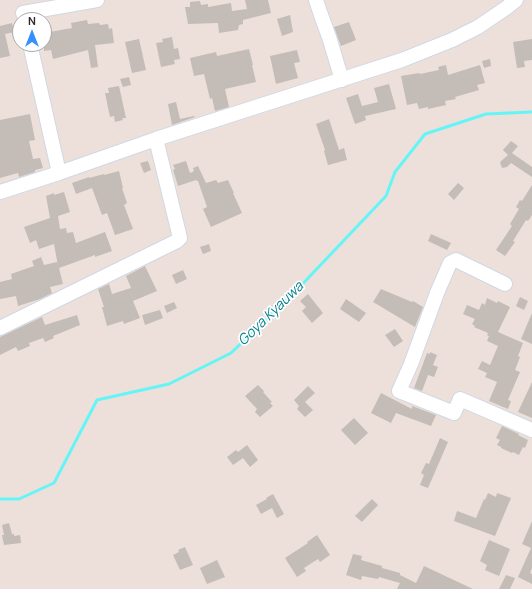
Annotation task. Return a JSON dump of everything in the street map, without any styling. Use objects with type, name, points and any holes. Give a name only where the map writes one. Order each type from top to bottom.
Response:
[{"type":"street","points":[[22,11],[97,0]]},
{"type":"street","points":[[316,0],[342,80]]},
{"type":"street","points":[[0,192],[156,139],[402,60],[452,40],[478,27],[509,3]]},
{"type":"street","points":[[32,52],[59,173]]},
{"type":"street","points":[[0,328],[177,241],[180,238],[156,139]]},
{"type":"street","points":[[505,284],[456,260],[450,263],[399,391],[454,413],[460,399],[532,430]]},
{"type":"building","points":[[245,0],[268,0],[271,13],[243,20],[243,24],[239,25],[238,30],[219,33],[218,23],[188,24],[185,7],[190,7],[190,2],[200,1],[201,5],[208,4],[208,7],[231,3],[232,11],[247,9]]},
{"type":"building","points":[[290,15],[293,32],[282,36],[277,19]]},
{"type":"building","points":[[87,20],[88,24],[108,24],[109,29],[112,28],[114,43],[95,45],[98,67],[91,68],[88,50],[53,59],[51,52],[52,32],[72,28],[71,23]]},
{"type":"building","points":[[349,22],[356,40],[341,46],[334,27]]},
{"type":"building","points":[[12,23],[12,32],[5,34],[10,56],[0,58],[0,26]]},
{"type":"building","points":[[172,37],[174,49],[178,48],[180,59],[174,60],[175,64],[161,67],[156,43],[163,42],[162,39]]},
{"type":"building","points":[[139,39],[146,70],[132,73],[125,42]]},
{"type":"building","points":[[532,39],[532,60],[524,61],[525,67],[517,68],[513,42]]},
{"type":"building","points":[[249,49],[256,82],[225,89],[229,107],[215,111],[212,98],[210,99],[204,74],[194,76],[190,58],[216,52],[217,56]]},
{"type":"building","points":[[297,50],[300,62],[294,63],[298,78],[276,84],[270,56]]},
{"type":"building","points":[[490,59],[491,66],[484,68],[482,61]]},
{"type":"building","points":[[446,65],[448,75],[480,65],[485,83],[477,85],[479,90],[455,97],[456,99],[445,101],[446,105],[428,109],[428,107],[419,109],[417,103],[407,105],[401,76],[439,70],[438,67]]},
{"type":"building","points":[[129,77],[131,85],[123,87],[120,79]]},
{"type":"building","points":[[389,84],[396,109],[365,116],[366,120],[355,124],[346,98],[358,94],[362,106],[378,102],[374,88]]},
{"type":"building","points":[[119,86],[126,118],[122,118],[123,120],[115,122],[114,116],[110,117],[105,93],[109,93],[108,88]]},
{"type":"building","points":[[176,102],[180,119],[195,117],[172,125],[168,104]]},
{"type":"building","points":[[30,114],[35,140],[29,141],[33,159],[40,158],[43,168],[19,177],[18,173],[0,178],[0,120]]},
{"type":"building","points":[[329,119],[339,150],[344,148],[347,160],[328,165],[325,150],[316,124]]},
{"type":"building","points":[[511,141],[518,146],[512,153],[532,167],[532,177],[511,163],[507,167],[502,168],[500,162],[508,155],[503,150]]},
{"type":"building","points":[[148,161],[151,170],[144,173],[140,163]]},
{"type":"building","points":[[186,161],[190,173],[194,171],[193,168],[198,166],[206,183],[216,180],[218,183],[228,180],[242,213],[211,227],[203,209],[207,207],[198,181],[196,180],[178,186],[173,165]]},
{"type":"building","points":[[119,171],[122,188],[127,203],[124,205],[133,229],[115,235],[107,213],[102,215],[92,188],[76,194],[72,183],[89,177]]},
{"type":"building","points":[[458,183],[464,188],[454,200],[448,194]]},
{"type":"building","points":[[532,185],[532,215],[528,221],[526,220],[513,241],[515,242],[505,256],[496,250],[512,226],[510,224],[519,209],[516,207],[520,200],[522,201]]},
{"type":"building","points":[[64,192],[70,212],[58,216],[60,229],[66,228],[67,233],[73,232],[76,243],[105,232],[112,251],[95,257],[95,255],[59,268],[63,284],[50,287],[52,293],[40,299],[18,306],[16,296],[0,299],[0,282],[12,279],[11,274],[34,266],[32,261],[41,257],[44,265],[57,262],[58,266],[54,244],[39,249],[36,240],[30,243],[24,227],[50,218],[46,196]]},
{"type":"building","points":[[431,234],[451,243],[447,250],[428,241]]},
{"type":"building","points":[[209,244],[211,251],[203,254],[200,247]]},
{"type":"building","points":[[145,266],[157,291],[133,301],[140,318],[124,324],[123,321],[107,326],[102,307],[104,307],[98,289],[109,284],[112,294],[131,288],[126,276]]},
{"type":"building","points":[[183,270],[187,279],[176,284],[172,275]]},
{"type":"building","points":[[381,289],[412,302],[413,301],[423,307],[415,327],[373,302]]},
{"type":"building","points":[[308,294],[323,313],[312,323],[302,311],[306,307],[300,301]]},
{"type":"building","points":[[520,297],[528,301],[524,310],[516,306]]},
{"type":"building","points":[[487,298],[497,303],[498,301],[510,307],[498,332],[523,343],[515,370],[520,372],[508,400],[511,401],[508,409],[489,401],[497,382],[485,377],[487,373],[478,369],[482,361],[490,365],[498,346],[487,341],[489,336],[487,335],[488,333],[474,327],[475,326],[472,324],[475,319],[463,314],[467,305],[479,310],[482,303],[485,305]]},
{"type":"building","points":[[346,299],[366,313],[359,322],[340,309]]},
{"type":"building","points":[[174,302],[177,308],[167,313],[164,306]]},
{"type":"building","points":[[160,310],[163,318],[145,325],[142,315]]},
{"type":"building","points":[[532,313],[532,344],[521,339]]},
{"type":"building","points":[[77,315],[80,325],[53,336],[54,338],[45,342],[43,338],[29,343],[30,346],[18,351],[16,347],[0,355],[0,337],[42,317],[45,325]]},
{"type":"building","points":[[395,329],[403,341],[394,347],[385,335]]},
{"type":"building","points":[[430,352],[437,355],[433,365],[438,367],[434,377],[428,375],[422,391],[414,388],[427,353],[430,354]]},
{"type":"building","points":[[532,382],[532,418],[518,412]]},
{"type":"building","points":[[258,385],[272,402],[270,403],[273,406],[260,417],[255,412],[257,409],[245,396]]},
{"type":"building","points":[[308,386],[315,393],[305,402],[313,410],[305,417],[297,409],[299,406],[294,400]]},
{"type":"building","points":[[381,393],[412,409],[412,406],[436,415],[431,426],[396,413],[391,423],[371,413]]},
{"type":"building","points":[[354,418],[368,433],[355,445],[341,430]]},
{"type":"building","points":[[502,426],[528,440],[525,448],[523,447],[519,455],[497,445],[500,440],[496,438]]},
{"type":"building","points":[[440,438],[448,442],[428,488],[420,485],[424,475],[421,473],[426,463],[429,464]]},
{"type":"building","points":[[247,445],[258,460],[250,467],[243,458],[233,465],[227,457],[236,450],[238,452]]},
{"type":"building","points":[[488,493],[496,497],[497,493],[511,498],[495,536],[454,521],[457,511],[476,518]]},
{"type":"building","points":[[273,494],[284,514],[277,518],[272,508],[261,514],[256,505]]},
{"type":"building","points":[[372,499],[378,505],[362,522],[355,516]]},
{"type":"building","points":[[532,521],[532,568],[530,573],[532,574],[532,584],[518,577],[531,548],[522,544]]},
{"type":"building","points":[[9,523],[12,534],[14,534],[14,536],[20,535],[21,543],[4,545],[2,525]]},
{"type":"building","points":[[317,535],[330,555],[320,562],[318,559],[304,568],[306,571],[297,577],[285,558],[308,543],[307,542]]},
{"type":"building","points":[[489,540],[510,549],[499,576],[485,570],[487,565],[480,561]]},
{"type":"building","points":[[185,547],[193,565],[180,570],[173,555],[179,552],[178,550]]},
{"type":"building","points":[[353,554],[362,556],[361,560],[400,573],[400,575],[416,583],[424,566],[473,589],[397,589],[400,583],[379,577],[378,579],[362,576],[361,580],[346,575]]},
{"type":"building","points":[[217,560],[225,577],[207,584],[200,568]]},
{"type":"building","points":[[506,575],[515,578],[510,589],[499,589]]},
{"type":"waterway","name":"Goya Kyauwa","points":[[0,499],[19,499],[54,483],[97,400],[169,384],[231,353],[293,294],[386,196],[395,172],[425,134],[486,114],[532,112]]}]
